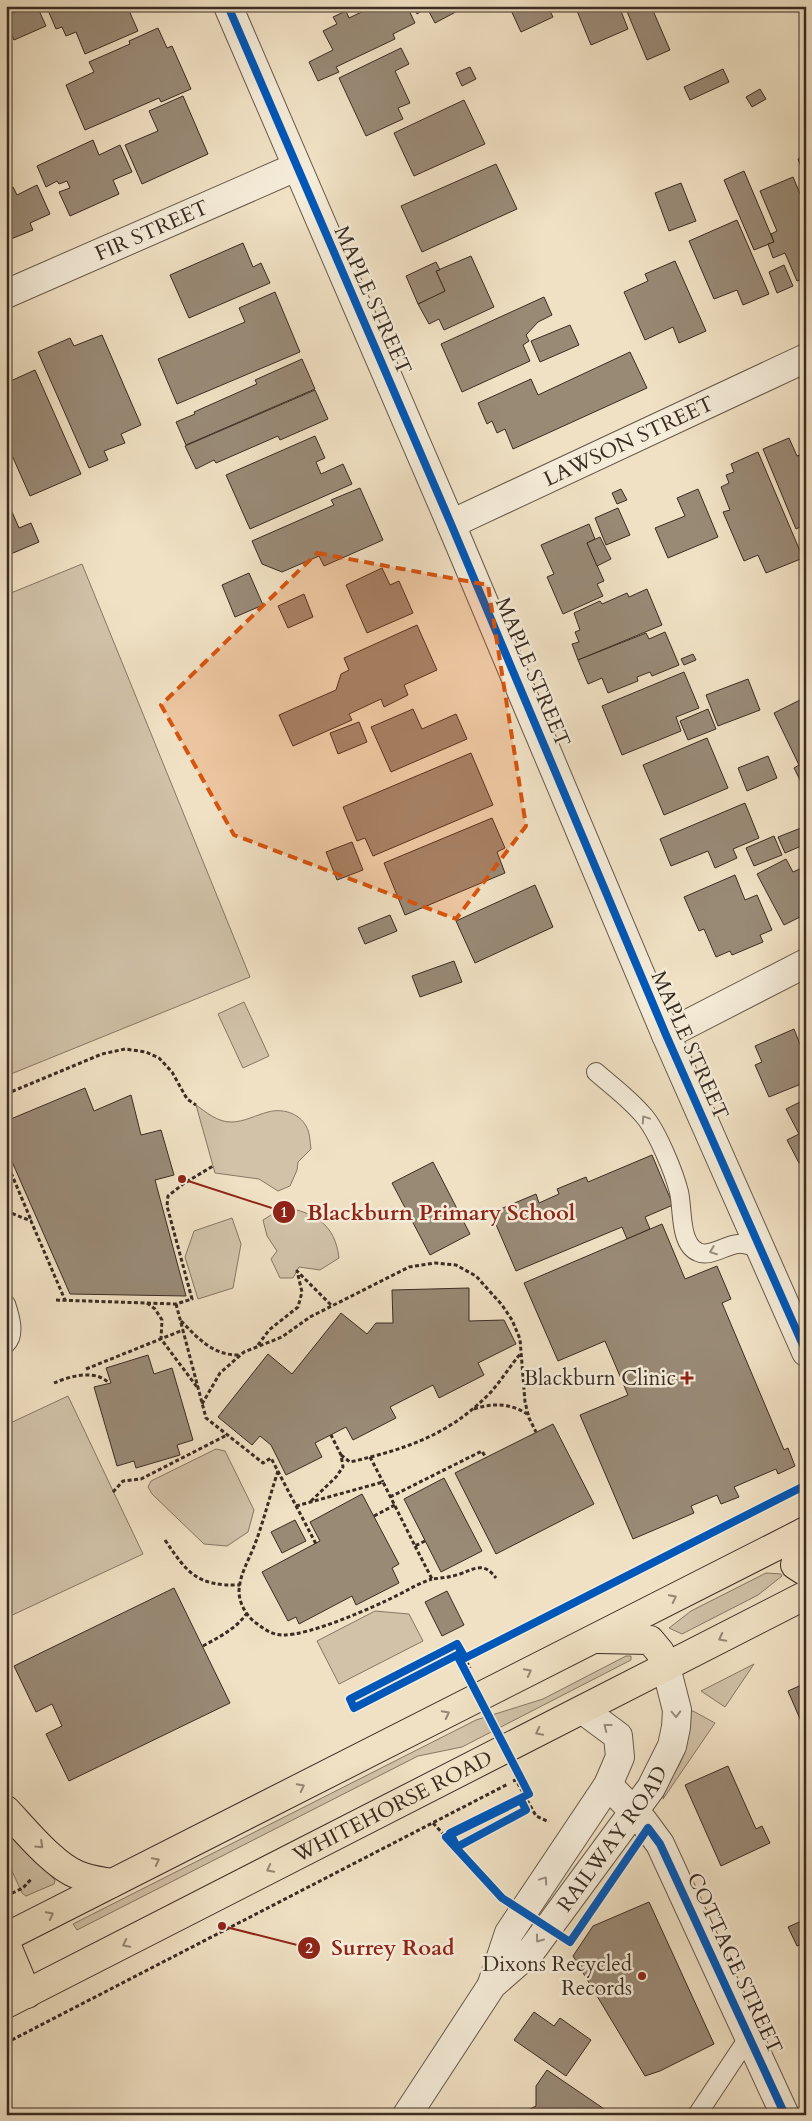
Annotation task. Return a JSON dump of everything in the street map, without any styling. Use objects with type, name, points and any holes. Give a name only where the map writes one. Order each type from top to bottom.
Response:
[{"type":"main road","points":[[805,1532],[795,1565],[806,1572]]},
{"type":"main road","points":[[6,1937],[805,1532]]},
{"type":"main road","name":"WHITEHORSE ROAD","points":[[17,1999],[806,1595]]},
{"type":"main road","points":[[593,1639],[650,1640],[660,1652],[666,1667]]},
{"type":"main road","points":[[6,1810],[26,1832],[64,1867],[77,1875],[112,1883]]},
{"type":"main road","points":[[6,1944],[17,1999]]},
{"type":"street","name":"MAPLE STREET","points":[[228,6],[451,524],[666,1035],[806,1352]]},
{"type":"street","name":"FIR STREET","points":[[6,294],[296,167]]},
{"type":"street","name":"LAWSON STREET","points":[[451,524],[806,358]]},
{"type":"street","points":[[666,1035],[806,963]]},
{"type":"street","name":"RAILWAY ROAD","points":[[492,1985],[531,1951],[651,1788],[672,1746],[676,1727],[677,1710],[666,1667]]},
{"type":"street","name":"RAILWAY ROAD","points":[[407,2115],[492,1985],[509,1933],[608,1785],[620,1757],[618,1736],[583,1710]]},
{"type":"street","name":"COTTAGE STREET","points":[[608,1785],[634,1811],[660,1844],[750,2035],[785,2115]]},
{"type":"lane","points":[[596,1072],[633,1103],[646,1118],[672,1170],[680,1193],[682,1225],[688,1243],[696,1252],[706,1254],[725,1246],[740,1244],[760,1249]]},
{"type":"lane","points":[[6,1304],[12,1328],[10,1341],[6,1344]]},
{"type":"lane","points":[[697,2115],[750,2035]]},
{"type":"path","points":[[6,1094],[102,1054],[125,1049],[146,1052],[159,1058],[172,1072],[187,1099],[196,1105]]},
{"type":"path","points":[[6,1161],[65,1300]]},
{"type":"path","points":[[56,1300],[176,1304],[192,1299],[167,1206],[168,1196],[182,1184],[213,1166]]},
{"type":"path","points":[[6,1211],[31,1221]]},
{"type":"path","points":[[202,1404],[220,1373],[240,1355],[258,1345],[282,1337],[310,1317],[409,1267],[435,1263],[456,1265],[476,1276],[502,1305],[512,1320],[520,1339],[525,1402],[536,1432]]},
{"type":"path","points":[[258,1345],[268,1330],[298,1307],[302,1292],[297,1271],[332,1306]]},
{"type":"path","points":[[146,1303],[154,1309],[162,1320],[161,1338],[199,1389]]},
{"type":"path","points":[[176,1304],[206,1418],[263,1463],[271,1458],[316,1544]]},
{"type":"path","points":[[180,1321],[213,1349],[227,1356],[240,1355]]},
{"type":"path","points":[[86,1369],[183,1330]]},
{"type":"path","points":[[341,1455],[350,1462],[418,1443],[447,1426],[491,1392],[521,1353]]},
{"type":"path","points":[[54,1383],[70,1376],[92,1375],[102,1376],[109,1383]]},
{"type":"path","points":[[471,1409],[500,1405],[518,1407],[528,1414]]},
{"type":"path","points":[[114,1492],[123,1481],[141,1479],[227,1435]]},
{"type":"path","points":[[311,1502],[336,1477],[343,1467],[341,1455],[331,1435]]},
{"type":"path","points":[[390,1497],[482,1451],[486,1458]]},
{"type":"path","points":[[370,1457],[432,1579]]},
{"type":"path","points":[[278,1471],[255,1545],[243,1572],[239,1592],[242,1606],[251,1620],[268,1632],[282,1635],[302,1632],[364,1610],[398,1595],[417,1584],[432,1579],[445,1578],[473,1568],[483,1568],[491,1572],[496,1578]]},
{"type":"path","points":[[296,1506],[383,1482]]},
{"type":"path","points":[[374,1516],[395,1505]]},
{"type":"path","points":[[165,1540],[187,1571],[205,1582],[240,1585]]},
{"type":"path","points":[[415,1546],[426,1541]]},
{"type":"path","points":[[202,1646],[230,1631],[241,1622],[247,1613]]},
{"type":"path","points":[[433,1823],[446,1837],[457,1832],[521,1800],[526,1810],[457,1847],[450,1833],[529,1794],[457,1655],[354,1708],[350,1698],[457,1644],[465,1658]]},
{"type":"path","points":[[6,2043],[516,1780],[536,1816],[554,1824]]},
{"type":"highlighted area","points":[[317,553],[488,585],[526,826],[456,919],[234,835],[161,705]]},
{"type":"shaded area","points":[[82,564],[250,977],[6,1076],[6,595]]},
{"type":"shaded area","points":[[244,1002],[269,1056],[243,1068],[218,1014]]},
{"type":"shaded area","points":[[196,1105],[212,1116],[226,1122],[241,1121],[273,1111],[284,1111],[299,1118],[307,1128],[311,1149],[298,1162],[297,1170],[290,1186],[278,1191],[259,1179],[215,1173]]},
{"type":"shaded area","points":[[284,1207],[305,1213],[322,1222],[333,1237],[339,1258],[320,1270],[299,1267],[293,1278],[280,1278],[271,1259],[277,1251],[267,1236],[263,1220]]},
{"type":"shaded area","points":[[232,1218],[241,1244],[233,1288],[198,1299],[185,1257],[194,1231]]},
{"type":"shaded area","points":[[68,1396],[143,1554],[6,1618],[6,1425]]},
{"type":"shaded area","points":[[216,1449],[225,1451],[254,1510],[248,1532],[227,1546],[204,1544],[152,1494],[148,1487],[151,1481]]},
{"type":"shaded area","points":[[766,1573],[781,1574],[782,1576],[758,1595],[682,1634],[669,1628],[691,1611]]},
{"type":"shaded area","points":[[375,1611],[409,1614],[423,1641],[339,1684],[317,1641]]},
{"type":"shaded area","points":[[626,1656],[631,1656],[631,1660],[462,1747],[418,1756],[77,1930],[73,1924],[476,1720],[543,1699]]},
{"type":"shaded area","points":[[754,1664],[725,1707],[701,1691]]},
{"type":"shaded area","points":[[693,1711],[715,1723],[663,1799],[666,1788],[684,1754],[690,1712]]},
{"type":"shaded area","points":[[6,1830],[55,1880],[54,1884],[26,1896],[22,1893],[6,1858]]},
{"type":"building","points":[[30,6],[37,6],[46,26],[14,40],[6,22],[6,16]]},
{"type":"building","points":[[50,6],[127,6],[138,31],[85,54],[76,32],[66,36],[62,27],[56,29],[47,8]]},
{"type":"building","points":[[374,6],[407,6],[415,23],[393,34],[395,39],[336,67],[339,72],[318,81],[309,62],[333,50],[323,31],[337,24],[333,17],[346,11],[349,18]]},
{"type":"building","points":[[413,6],[467,6],[435,23],[427,8],[417,14]]},
{"type":"building","points":[[509,6],[561,6],[550,11],[553,17],[521,32]]},
{"type":"building","points":[[575,6],[619,6],[628,29],[591,45]]},
{"type":"building","points":[[632,6],[651,6],[670,50],[647,60],[626,9]]},
{"type":"building","points":[[733,6],[745,6],[735,11]]},
{"type":"building","points":[[158,28],[167,48],[172,46],[191,89],[161,102],[159,98],[85,130],[66,85],[94,72],[89,62],[130,44],[129,41]]},
{"type":"building","points":[[401,48],[409,64],[395,71],[410,103],[398,108],[403,119],[366,136],[339,78]]},
{"type":"building","points":[[470,67],[476,79],[462,86],[456,73]]},
{"type":"building","points":[[723,69],[729,82],[690,100],[684,87]]},
{"type":"building","points":[[760,89],[766,99],[752,107],[746,97]]},
{"type":"building","points":[[183,96],[208,154],[142,184],[125,145],[158,131],[149,111]]},
{"type":"building","points":[[464,100],[485,144],[414,176],[394,133]]},
{"type":"building","points":[[93,140],[99,155],[120,145],[132,172],[113,180],[119,194],[70,216],[59,192],[70,188],[67,181],[59,184],[57,181],[46,187],[37,166]]},
{"type":"building","points":[[806,155],[806,178],[798,159]]},
{"type":"building","points":[[496,164],[517,209],[422,252],[401,206]]},
{"type":"building","points":[[744,171],[774,242],[754,250],[724,180]]},
{"type":"building","points":[[793,177],[806,208],[806,278],[797,281],[785,253],[773,258],[768,244],[774,242],[771,234],[777,231],[760,191]]},
{"type":"building","points":[[681,183],[696,221],[669,231],[655,193]]},
{"type":"building","points":[[37,185],[50,214],[30,223],[33,230],[6,241],[6,190],[13,187],[17,195]]},
{"type":"building","points":[[737,220],[769,294],[743,305],[737,290],[714,299],[689,241]]},
{"type":"building","points":[[243,243],[253,267],[261,263],[270,283],[189,318],[170,275]]},
{"type":"building","points":[[471,256],[494,307],[444,330],[439,319],[429,324],[418,304],[445,291],[436,271]]},
{"type":"building","points":[[675,261],[706,331],[679,343],[673,327],[645,340],[624,292],[648,281],[645,274]]},
{"type":"building","points":[[436,262],[440,270],[436,271],[445,291],[418,304],[406,276]]},
{"type":"building","points":[[784,265],[793,286],[777,293],[769,272]]},
{"type":"building","points":[[275,292],[300,352],[177,404],[158,359],[245,322],[239,308]]},
{"type":"building","points":[[544,297],[552,315],[538,322],[526,335],[529,341],[523,345],[530,361],[462,392],[441,344]]},
{"type":"building","points":[[570,325],[579,345],[540,362],[531,341]]},
{"type":"building","points":[[102,335],[141,425],[121,434],[125,443],[104,451],[108,460],[89,468],[38,352],[70,338],[74,346]]},
{"type":"building","points":[[630,352],[647,388],[513,449],[505,429],[497,433],[492,421],[487,424],[478,403],[531,379],[538,395]]},
{"type":"building","points":[[302,359],[315,389],[186,445],[176,422],[257,384],[255,380]]},
{"type":"building","points":[[35,370],[81,474],[30,496],[6,442],[6,383]]},
{"type":"building","points":[[315,390],[328,419],[280,440],[278,436],[216,463],[214,460],[196,469],[185,446]]},
{"type":"building","points":[[315,436],[325,458],[316,462],[321,474],[343,464],[352,484],[250,529],[226,475]]},
{"type":"building","points":[[789,438],[797,456],[806,453],[806,543],[800,527],[796,529],[763,449]]},
{"type":"building","points":[[758,452],[803,558],[766,573],[758,555],[744,561],[723,512],[730,510],[721,487],[729,483],[726,475],[734,472],[731,464]]},
{"type":"building","points":[[360,488],[383,540],[324,566],[319,556],[282,572],[262,564],[252,541],[334,505],[331,500]]},
{"type":"building","points":[[621,489],[627,500],[617,504],[612,493]]},
{"type":"building","points":[[698,489],[718,537],[668,558],[655,528],[685,516],[677,498]]},
{"type":"building","points":[[6,498],[19,528],[31,523],[39,542],[6,556]]},
{"type":"building","points":[[618,508],[630,535],[606,545],[595,518]]},
{"type":"building","points":[[589,524],[595,539],[587,543],[604,581],[597,584],[603,596],[563,614],[547,577],[554,574],[541,545]]},
{"type":"building","points":[[600,537],[611,559],[597,566],[587,543]]},
{"type":"building","points":[[382,568],[390,585],[399,581],[413,613],[367,633],[346,585]]},
{"type":"building","points":[[249,573],[263,605],[235,617],[222,585]]},
{"type":"building","points":[[647,589],[662,625],[578,660],[572,644],[579,642],[575,632],[580,630],[574,613],[600,601],[602,604],[627,593],[629,597]]},
{"type":"building","points":[[304,594],[313,617],[288,628],[278,606]]},
{"type":"building","points":[[417,625],[437,670],[404,685],[408,695],[384,707],[381,699],[349,714],[352,720],[293,746],[279,715],[336,690],[341,674],[349,670],[344,658]]},
{"type":"building","points":[[665,632],[679,665],[652,676],[650,672],[637,677],[638,681],[608,693],[602,678],[588,684],[578,660],[646,633],[649,639]]},
{"type":"building","points":[[693,654],[696,660],[684,665],[681,659]]},
{"type":"building","points":[[684,672],[699,708],[676,717],[681,731],[622,755],[602,706]]},
{"type":"building","points":[[748,679],[760,710],[718,726],[706,695]]},
{"type":"building","points":[[806,697],[806,792],[794,768],[799,765],[774,713]]},
{"type":"building","points":[[413,709],[422,729],[456,714],[467,739],[391,772],[371,727]]},
{"type":"building","points":[[708,709],[716,729],[688,740],[680,721]]},
{"type":"building","points":[[359,722],[367,742],[338,754],[330,733]]},
{"type":"building","points":[[707,738],[728,788],[664,815],[643,765]]},
{"type":"building","points":[[471,753],[493,805],[373,856],[365,838],[357,841],[343,807]]},
{"type":"building","points":[[768,756],[777,778],[747,791],[738,768]]},
{"type":"building","points":[[745,803],[759,838],[733,849],[737,858],[715,868],[708,851],[671,866],[660,839]]},
{"type":"building","points":[[492,818],[505,848],[497,852],[505,873],[405,915],[384,863]]},
{"type":"building","points":[[806,826],[806,844],[785,853],[778,837]]},
{"type":"building","points":[[774,836],[782,855],[754,866],[746,848]]},
{"type":"building","points":[[352,842],[363,870],[337,880],[326,852]]},
{"type":"building","points":[[786,859],[793,872],[806,866],[806,914],[784,925],[757,874]]},
{"type":"building","points":[[735,875],[745,900],[757,895],[772,930],[760,935],[763,942],[732,955],[730,951],[716,957],[704,929],[699,931],[684,897]]},
{"type":"building","points":[[535,885],[553,927],[475,963],[456,921]]},
{"type":"building","points":[[390,915],[397,931],[365,944],[358,928]]},
{"type":"building","points":[[454,961],[462,982],[420,997],[412,976]]},
{"type":"building","points":[[794,1029],[803,1052],[806,1051],[806,1082],[769,1097],[755,1065],[762,1062],[755,1046]]},
{"type":"building","points":[[85,1088],[94,1111],[131,1095],[141,1135],[161,1130],[174,1175],[155,1180],[186,1296],[70,1294],[6,1148],[6,1121]]},
{"type":"building","points":[[806,1099],[806,1160],[799,1163],[787,1140],[799,1134],[786,1109]]},
{"type":"building","points":[[652,1155],[673,1205],[645,1217],[650,1229],[627,1239],[622,1227],[516,1271],[491,1213],[536,1194],[539,1203],[559,1194],[557,1189],[586,1177],[588,1182]]},
{"type":"building","points":[[433,1162],[470,1234],[430,1255],[392,1183]]},
{"type":"building","points":[[806,1169],[806,1180],[801,1172]]},
{"type":"building","name":"Blackburn Clinic","points":[[662,1224],[685,1279],[717,1266],[731,1299],[722,1303],[784,1450],[788,1448],[795,1466],[778,1474],[776,1469],[734,1487],[739,1497],[721,1504],[717,1495],[691,1506],[694,1513],[633,1539],[580,1415],[628,1395],[605,1341],[558,1361],[524,1283]]},
{"type":"building","points":[[469,1288],[469,1321],[504,1320],[516,1344],[478,1363],[484,1375],[439,1398],[433,1385],[390,1407],[396,1418],[353,1440],[346,1427],[315,1443],[322,1457],[286,1475],[271,1445],[260,1436],[252,1445],[218,1417],[268,1354],[292,1374],[341,1313],[367,1334],[376,1323],[393,1323],[392,1290]]},
{"type":"building","points":[[148,1355],[154,1374],[172,1368],[193,1440],[177,1445],[180,1455],[136,1468],[134,1461],[117,1466],[94,1387],[111,1383],[106,1368]]},
{"type":"building","points":[[553,1424],[594,1504],[496,1554],[455,1473]]},
{"type":"building","points":[[444,1478],[482,1551],[441,1572],[404,1499]]},
{"type":"building","points":[[362,1494],[399,1564],[392,1568],[399,1583],[356,1605],[352,1596],[299,1624],[296,1617],[288,1621],[262,1572],[320,1541],[310,1522]]},
{"type":"building","points":[[295,1520],[306,1541],[282,1553],[271,1532]]},
{"type":"building","points":[[174,1588],[230,1703],[69,1781],[46,1734],[62,1726],[52,1704],[36,1712],[14,1666]]},
{"type":"building","points":[[447,1591],[464,1625],[442,1636],[425,1602]]},
{"type":"building","points":[[806,1683],[806,1733],[788,1691]]},
{"type":"building","points":[[728,1766],[756,1829],[762,1826],[770,1843],[721,1866],[685,1785]]},
{"type":"building","points":[[649,1902],[714,2044],[660,2071],[645,2076],[573,1956],[593,1926]]},
{"type":"building","points":[[806,1919],[806,1943],[797,1946],[788,1927]]},
{"type":"building","points":[[534,2012],[554,2026],[560,2018],[591,2040],[566,2076],[514,2040]]},
{"type":"building","points":[[547,2070],[613,2115],[518,2115],[536,2106],[536,2086]]},
{"type":"cycle path","points":[[228,6],[451,524],[666,1035],[806,1352]]},
{"type":"cycle path","points":[[785,2115],[660,1844],[648,1828],[570,1942],[502,1898],[446,1837],[521,1800],[526,1810],[457,1847],[450,1833],[529,1794],[457,1655],[354,1708],[350,1699],[457,1644],[465,1658],[806,1485]]},
{"type":"place","name":"Blackburn Primary School","points":[[182,1179]]},
{"type":"place","name":"Blackburn Clinic","points":[[687,1378]]},
{"type":"place","name":"Surrey Road","points":[[222,1926]]},
{"type":"place","name":"Dixons Recycled Records","points":[[642,1976]]}]
